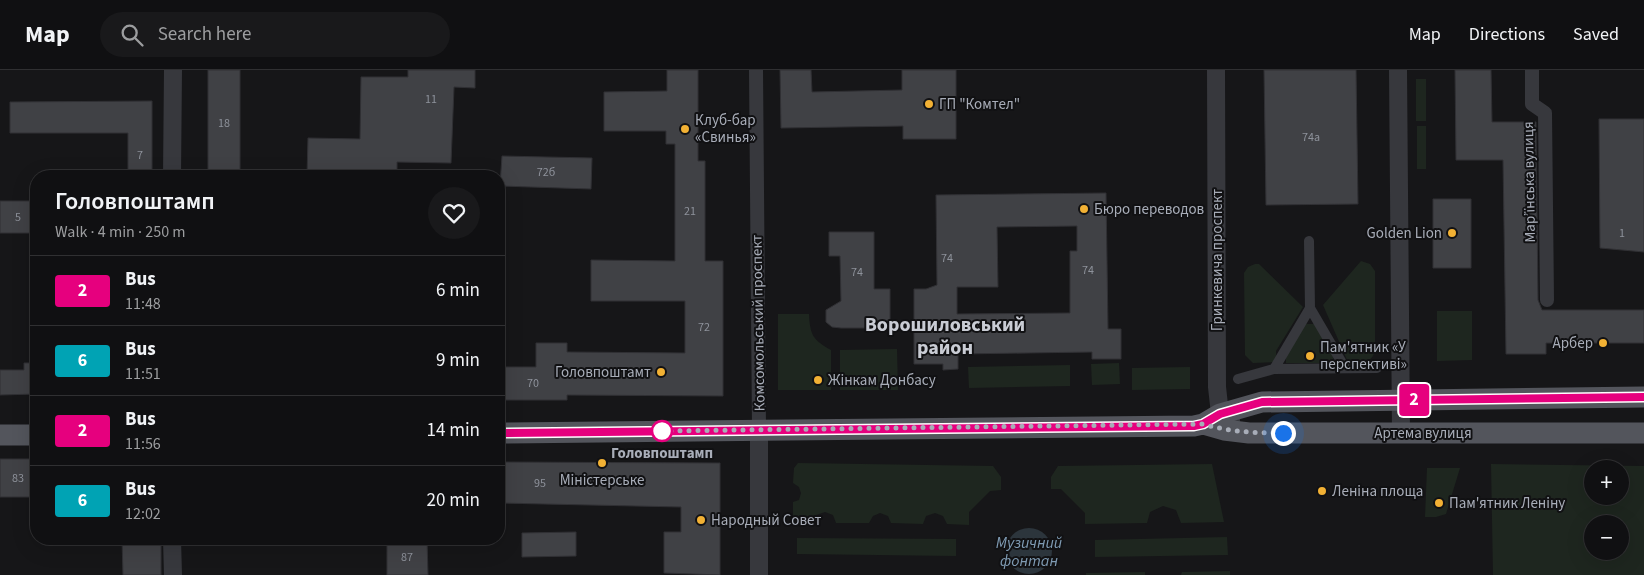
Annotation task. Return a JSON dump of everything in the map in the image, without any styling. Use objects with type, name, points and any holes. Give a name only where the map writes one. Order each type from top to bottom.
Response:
[{"type":"main road","name":"Артема вулиця","points":[[505,433],[1211,419],[1262,402],[1644,397]]},
{"type":"main road","name":"Артема вулиця","points":[[1211,419],[1224,430],[1249,433],[1644,432]]},
{"type":"main road","points":[[0,435],[30,435]]},
{"type":"street","points":[[172,170],[173,70]]},
{"type":"street","name":"Комсомольський проспект","points":[[756,70],[759,575]]},
{"type":"street","name":"Гринкевича проспект","points":[[1211,419],[1217,387],[1216,70]]},
{"type":"street","points":[[1398,70],[1401,433]]},
{"type":"street","name":"Мар’їнська вулиця","points":[[1532,70],[1532,104],[1545,113],[1547,300]]},
{"type":"street","points":[[1309,241],[1310,308],[1345,368]]},
{"type":"street","points":[[1274,369],[1310,308]]},
{"type":"street","points":[[1238,379],[1274,369],[1377,368]]},
{"type":"street","points":[[172,545],[173,575]]},
{"type":"shaded area","points":[[1416,79],[1426,79],[1426,121],[1416,121]]},
{"type":"shaded area","points":[[1417,126],[1426,126],[1426,169],[1417,169]]},
{"type":"shaded area","points":[[1361,261],[1370,264],[1375,271],[1375,350],[1371,358],[1365,362],[1348,362],[1323,305]]},
{"type":"shaded area","points":[[1259,264],[1303,307],[1276,351],[1276,362],[1253,363],[1245,355],[1244,273],[1248,267]]},
{"type":"shaded area","points":[[1437,311],[1472,311],[1472,360],[1437,361]]},
{"type":"shaded area","points":[[778,314],[809,314],[810,327],[816,340],[831,350],[831,390],[778,390]]},
{"type":"shaded area","points":[[1303,324],[1316,324],[1333,355],[1333,363],[1286,363],[1286,355]]},
{"type":"shaded area","points":[[897,349],[898,390],[840,390],[840,350]]},
{"type":"shaded area","points":[[1119,363],[1120,384],[1092,385],[1091,364]]},
{"type":"shaded area","points":[[1070,365],[1070,386],[969,388],[968,367]]},
{"type":"shaded area","points":[[1190,367],[1190,389],[1132,390],[1132,368]]},
{"type":"shaded area","points":[[798,463],[993,466],[1001,477],[1001,490],[990,491],[969,512],[969,525],[947,524],[943,516],[935,513],[926,516],[923,524],[891,523],[888,516],[880,513],[873,516],[869,523],[836,523],[833,515],[825,512],[816,515],[813,522],[793,522],[793,502],[799,500],[801,493],[799,487],[793,483],[794,468]]},
{"type":"shaded area","points":[[1212,464],[1224,522],[1181,523],[1176,510],[1163,506],[1150,512],[1147,523],[1085,524],[1085,513],[1061,489],[1051,489],[1051,477],[1058,466]]},
{"type":"shaded area","points":[[1491,464],[1584,465],[1584,505],[1629,505],[1629,466],[1644,466],[1644,575],[1493,575]]},
{"type":"shaded area","points":[[1427,468],[1460,468],[1446,514],[1436,517],[1425,517]]},
{"type":"shaded area","points":[[1227,537],[1228,555],[1095,557],[1095,540]]},
{"type":"shaded area","points":[[797,538],[956,539],[956,556],[797,554]]},
{"type":"shaded area","points":[[1230,571],[1230,575],[1181,575],[1182,572]]},
{"type":"shaded area","points":[[1145,572],[1145,575],[1086,575],[1086,573]]},
{"type":"water","name":"Музичний фонтан","points":[[1029,528],[1042,532],[1048,538],[1052,551],[1048,564],[1042,570],[1029,574],[1016,570],[1010,564],[1006,551],[1010,538],[1016,532]]},
{"type":"building","points":[[208,70],[240,70],[240,170],[208,170]]},
{"type":"building","points":[[408,70],[475,70],[475,88],[454,87],[451,163],[397,162],[397,170],[307,170],[308,138],[360,139],[361,77],[408,77]]},
{"type":"building","points":[[667,70],[698,70],[698,161],[705,161],[705,261],[723,261],[723,396],[567,395],[567,400],[505,400],[505,367],[536,367],[536,343],[567,343],[567,352],[685,353],[685,301],[591,301],[591,260],[675,261],[675,144],[666,144],[666,131],[604,131],[604,92],[667,91]]},
{"type":"building","points":[[780,70],[811,70],[812,92],[902,90],[902,70],[956,70],[956,139],[903,139],[903,126],[781,128]]},
{"type":"building","points":[[1264,70],[1356,70],[1358,204],[1266,205]]},
{"type":"building","points":[[1455,70],[1491,70],[1492,122],[1536,122],[1538,300],[1542,310],[1644,310],[1644,343],[1546,343],[1546,354],[1506,354],[1503,160],[1456,160]]},
{"type":"building","points":[[152,101],[152,170],[128,170],[128,133],[10,133],[10,102]]},
{"type":"building","points":[[1599,119],[1644,119],[1644,252],[1600,248]]},
{"type":"building","points":[[502,156],[592,158],[591,189],[505,186],[505,170],[501,170]]},
{"type":"building","points":[[1106,193],[1108,329],[1121,329],[1121,359],[1092,359],[1092,352],[958,354],[958,369],[943,370],[943,364],[914,364],[914,289],[926,289],[937,285],[936,195]],"holes":[[[1077,226],[1077,251],[1070,251],[1070,313],[957,314],[957,287],[998,287],[997,227]]]},
{"type":"building","name":"Golden Lion","points":[[1433,199],[1471,199],[1471,268],[1433,268]]},
{"type":"building","points":[[0,201],[30,201],[30,233],[0,233]]},
{"type":"building","points":[[829,232],[874,232],[874,289],[890,289],[890,328],[841,328],[832,327],[826,322],[826,310],[841,301],[840,256],[829,256]]},
{"type":"building","points":[[24,363],[30,363],[30,394],[0,395],[0,370],[24,370]]},
{"type":"building","points":[[0,459],[30,459],[30,497],[0,497]]},
{"type":"building","name":"Народный Совет","points":[[505,462],[720,463],[720,575],[664,573],[664,532],[681,532],[681,507],[505,503]]},
{"type":"building","points":[[576,532],[576,556],[522,557],[522,533]]},
{"type":"building","points":[[122,545],[161,545],[161,575],[123,575]]},
{"type":"building","points":[[387,545],[427,545],[428,575],[387,575]]},
{"type":"bus line","name":"2","points":[[505,433],[1194,426],[1203,424],[1220,414],[1262,402],[1644,397]]},
{"type":"place","name":"ГП \"Комтел\"","points":[[929,104]]},
{"type":"place","name":"Клуб-бар «Свинья»","points":[[685,129]]},
{"type":"place","name":"Бюро переводов","points":[[1084,209]]},
{"type":"place","name":"Golden Lion","points":[[1452,233]]},
{"type":"place","name":"Арбер","points":[[1603,343]]},
{"type":"place","name":"Пам'ятник «У перспективі»","points":[[1310,356]]},
{"type":"place","name":"Головпоштамт","points":[[661,372]]},
{"type":"place","name":"Жінкам Донбасу","points":[[818,380]]},
{"type":"place","name":"Головпоштамп","points":[[662,431]]},
{"type":"place","name":"Міністерське","points":[[602,463]]},
{"type":"place","name":"Леніна площа","points":[[1322,491]]},
{"type":"place","name":"Пам'ятник Леніну","points":[[1439,503]]},
{"type":"place","name":"Народный Совет","points":[[701,520]]},
{"type":"district","name":"Ворошиловський район","points":[[945,336]]},
{"type":"route","points":[[662,431],[1194,426],[1203,424],[1224,430],[1249,433],[1283,433]]}]
